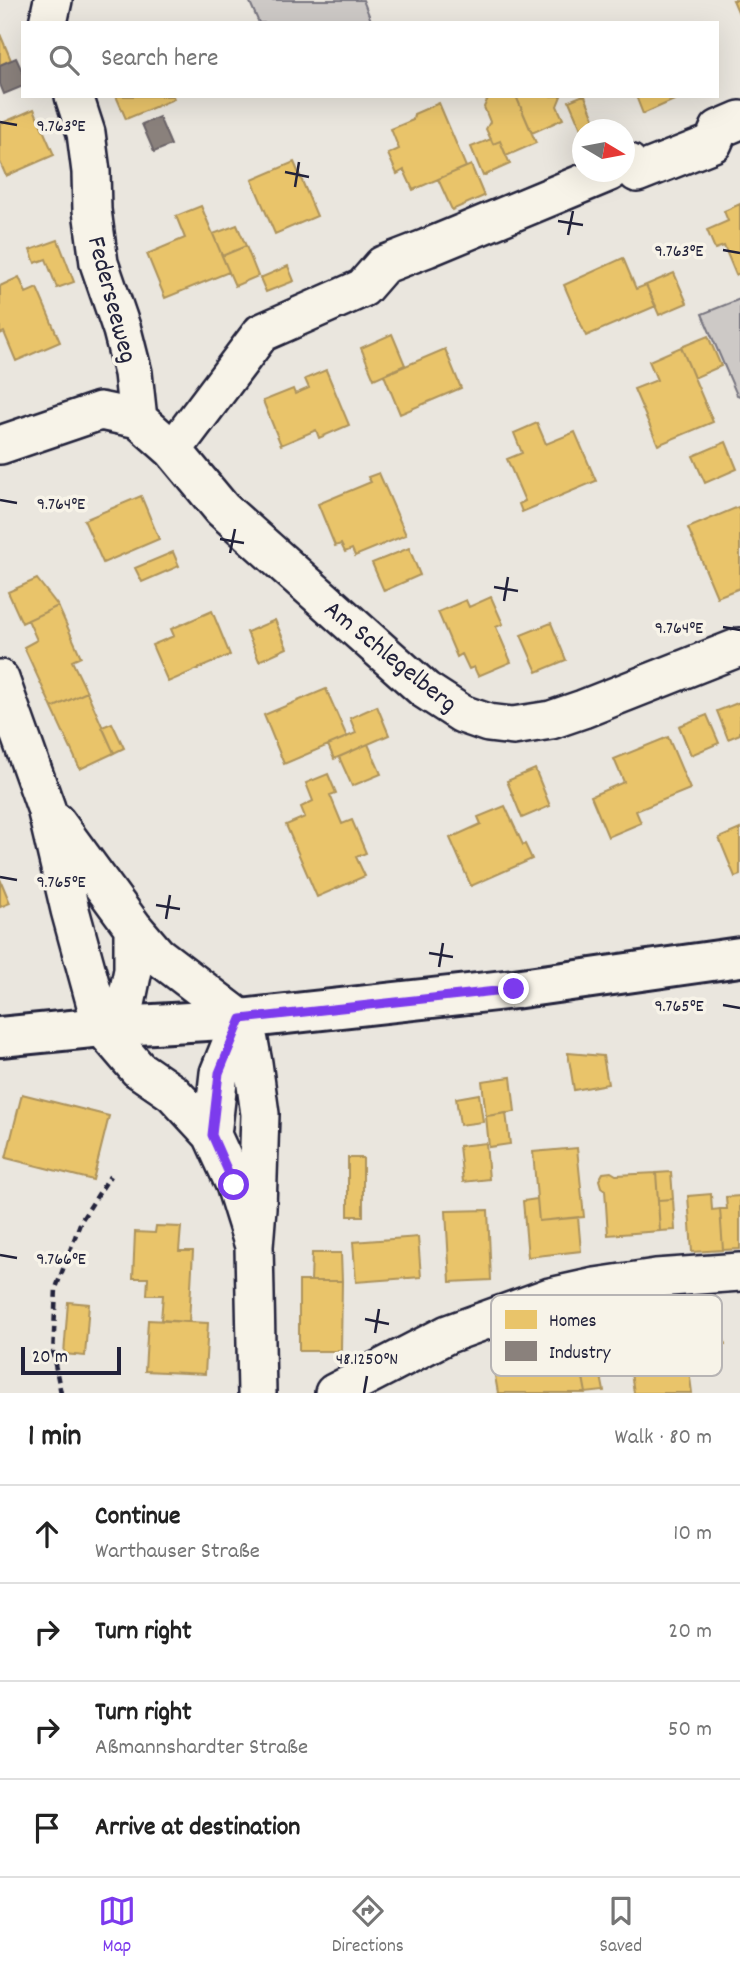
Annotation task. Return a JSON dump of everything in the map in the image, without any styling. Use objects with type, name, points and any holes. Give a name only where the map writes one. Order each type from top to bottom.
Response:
[{"type":"main road","points":[[0,1037],[102,1027],[241,1019],[514,989],[740,957]]},
{"type":"street","points":[[48,21],[53,0]]},
{"type":"street","name":"Federseeweg","points":[[75,98],[86,133],[99,263],[131,362],[138,419]]},
{"type":"street","points":[[635,170],[637,173],[713,143],[730,125]]},
{"type":"street","points":[[173,450],[261,333],[363,288],[383,265],[586,182]]},
{"type":"street","name":"Am Schlegelberg","points":[[0,445],[100,411],[138,419],[173,450],[222,509],[425,690],[462,714],[488,723],[513,726],[551,720],[740,647]]},
{"type":"street","points":[[0,679],[46,808],[102,1027],[138,1069],[173,1093],[212,1135],[234,1185],[254,1247]]},
{"type":"street","points":[[46,808],[133,927],[157,955],[241,1019],[253,1063],[260,1114],[254,1247],[257,1393]]},
{"type":"street","points":[[102,1027],[126,1004],[133,970],[133,927]]},
{"type":"street","points":[[212,1135],[219,1073],[241,1019]]},
{"type":"street","points":[[559,1295],[656,1278],[740,1272]]},
{"type":"street","points":[[334,1393],[448,1334],[491,1318]]},
{"type":"path","points":[[61,1393],[53,1355],[56,1288],[81,1221],[110,1176]]},
{"type":"shaded area","points":[[249,0],[363,0],[371,21],[258,21]]},
{"type":"shaded area","points":[[740,299],[740,396],[737,395],[702,314]]},
{"type":"building: Homes","points":[[733,0],[740,0],[740,16]]},
{"type":"building: Homes","points":[[0,34],[11,60],[0,65]]},
{"type":"building: Homes","points":[[117,98],[174,98],[174,99],[126,119]]},
{"type":"building: Homes","points":[[488,98],[517,98],[536,143],[506,156],[500,141],[493,144],[486,129],[490,122],[484,107]]},
{"type":"building: Homes","points":[[517,98],[560,98],[557,106],[563,119],[532,133]]},
{"type":"building: Homes","points":[[586,98],[594,119],[577,119],[569,101]]},
{"type":"building: Homes","points":[[637,98],[679,98],[643,114]]},
{"type":"building: Homes","points":[[439,103],[466,167],[413,190],[404,170],[397,174],[388,154],[399,149],[391,129],[413,120],[414,114]]},
{"type":"building: Homes","points":[[34,109],[54,155],[6,176],[0,162],[0,124]]},
{"type":"building: Homes","points":[[491,139],[493,144],[500,141],[510,164],[483,176],[471,147]]},
{"type":"building: Homes","points":[[294,162],[317,216],[275,234],[252,180]]},
{"type":"building: Homes","points":[[471,165],[484,196],[452,210],[438,179]]},
{"type":"building: Homes","points":[[740,204],[740,273],[736,275],[724,246],[715,249],[707,230],[728,221],[724,211]]},
{"type":"building: Homes","points":[[201,206],[229,272],[165,298],[147,254],[185,238],[176,216]]},
{"type":"building: Homes","points":[[237,225],[246,246],[222,256],[213,234]]},
{"type":"building: Homes","points":[[58,240],[74,282],[57,288],[46,259],[35,263],[30,250]]},
{"type":"building: Homes","points":[[246,246],[258,276],[235,286],[222,256]]},
{"type":"building: Homes","points":[[623,258],[636,289],[646,285],[656,306],[586,336],[564,285]]},
{"type":"building: Homes","points":[[288,266],[294,281],[266,292],[260,278]]},
{"type":"building: Homes","points":[[674,273],[687,303],[659,315],[646,285]]},
{"type":"building: Homes","points":[[19,277],[26,293],[37,288],[60,342],[16,361],[4,332],[0,334],[0,286]]},
{"type":"building: Homes","points":[[392,334],[405,365],[374,379],[361,348]]},
{"type":"building: Homes","points":[[708,336],[721,366],[694,378],[681,347]]},
{"type":"building: Homes","points":[[681,347],[713,422],[658,445],[634,389],[657,380],[649,361]]},
{"type":"building: Homes","points":[[445,349],[461,388],[400,414],[384,375]]},
{"type":"building: Homes","points":[[326,370],[349,425],[319,438],[316,430],[281,445],[263,401],[293,389],[295,394],[309,388],[305,379]]},
{"type":"building: Homes","points":[[537,423],[546,444],[575,432],[596,481],[522,512],[519,504],[525,501],[507,459],[522,453],[514,433]]},
{"type":"building: Homes","points":[[726,442],[737,469],[705,483],[693,456]]},
{"type":"building: Homes","points":[[379,473],[406,535],[355,556],[352,549],[345,552],[341,544],[335,546],[318,504],[371,482],[368,477]]},
{"type":"building: Homes","points":[[141,496],[159,539],[103,563],[84,520]]},
{"type":"building: Homes","points":[[738,507],[740,588],[717,597],[688,528]]},
{"type":"building: Homes","points":[[409,548],[420,575],[384,591],[372,563]]},
{"type":"building: Homes","points":[[173,552],[179,566],[142,582],[135,568]]},
{"type":"building: Homes","points":[[37,579],[58,606],[22,623],[8,592]]},
{"type":"building: Homes","points":[[491,597],[503,624],[496,627],[511,662],[478,676],[474,667],[469,669],[462,654],[457,657],[438,612],[466,600],[469,607]]},
{"type":"building: Homes","points":[[58,606],[81,657],[72,661],[87,692],[52,708],[24,647],[37,640],[28,620]]},
{"type":"building: Homes","points":[[212,611],[230,655],[168,682],[152,645],[174,636],[171,629]]},
{"type":"building: Homes","points":[[275,620],[287,648],[259,661],[247,632]]},
{"type":"building: Homes","points":[[551,623],[566,660],[537,672],[521,635]]},
{"type":"building: Homes","points":[[326,689],[347,737],[284,764],[264,715]]},
{"type":"building: Homes","points":[[87,692],[114,753],[80,769],[52,708]]},
{"type":"building: Homes","points":[[740,702],[740,734],[728,739],[717,711]]},
{"type":"building: Homes","points":[[377,706],[389,735],[334,759],[328,745],[356,733],[350,718]]},
{"type":"building: Homes","points":[[707,715],[719,743],[691,755],[679,726]]},
{"type":"building: Homes","points":[[112,723],[124,748],[114,753],[102,727]]},
{"type":"building: Homes","points":[[668,737],[690,789],[636,811],[641,823],[608,837],[591,796],[624,782],[614,759]]},
{"type":"building: Homes","points":[[368,744],[381,774],[352,786],[339,757]]},
{"type":"building: Homes","points":[[535,769],[550,806],[522,818],[507,781]]},
{"type":"building: Homes","points":[[328,774],[336,793],[330,795],[342,824],[352,820],[366,853],[356,857],[365,876],[317,897],[286,825],[305,817],[301,807],[313,801],[306,783]]},
{"type":"building: Homes","points":[[505,806],[532,859],[471,886],[450,838],[481,824],[478,817]]},
{"type":"building: Homes","points":[[740,829],[740,875],[735,877],[719,838]]},
{"type":"building: Homes","points":[[0,879],[10,903],[0,907]]},
{"type":"building: Homes","points":[[568,1053],[603,1056],[608,1084],[574,1090]]},
{"type":"building: Homes","points":[[511,1077],[515,1112],[486,1116],[482,1081]]},
{"type":"building: Homes","points":[[22,1094],[109,1116],[93,1180],[6,1158]]},
{"type":"building: Homes","points":[[479,1094],[483,1122],[460,1125],[456,1098]]},
{"type":"building: Homes","points":[[506,1113],[510,1144],[489,1147],[486,1116]]},
{"type":"building: Homes","points":[[486,1143],[489,1179],[463,1182],[459,1146]]},
{"type":"building: Homes","points":[[577,1148],[584,1217],[539,1221],[533,1152]]},
{"type":"building: Homes","points":[[348,1158],[363,1158],[363,1216],[348,1216]]},
{"type":"building: Homes","points":[[611,1172],[616,1175],[656,1173],[660,1231],[608,1235],[605,1190],[599,1180],[603,1173]]},
{"type":"building: Homes","points":[[671,1172],[673,1199],[658,1200],[656,1173]]},
{"type":"building: Homes","points":[[711,1194],[712,1210],[720,1209],[723,1250],[692,1252],[688,1196]]},
{"type":"building: Homes","points":[[740,1196],[740,1249],[723,1250],[720,1209],[727,1209],[726,1197]]},
{"type":"building: Homes","points":[[537,1199],[539,1221],[578,1217],[581,1251],[528,1257],[523,1201]]},
{"type":"building: Homes","points":[[673,1199],[675,1230],[660,1231],[658,1200]]},
{"type":"building: Homes","points":[[488,1210],[491,1280],[450,1282],[446,1211]]},
{"type":"building: Homes","points":[[156,1226],[181,1227],[179,1251],[193,1251],[189,1322],[161,1320],[163,1295],[147,1295],[148,1278],[133,1278],[135,1232],[155,1233]]},
{"type":"building: Homes","points":[[418,1237],[421,1277],[356,1282],[353,1242]]},
{"type":"building: Homes","points":[[312,1253],[341,1253],[342,1281],[311,1281]]},
{"type":"building: Homes","points":[[299,1281],[342,1281],[341,1351],[299,1351]]},
{"type":"building: Homes","points":[[68,1302],[89,1304],[85,1356],[64,1354]]},
{"type":"building: Homes","points":[[148,1320],[208,1323],[205,1374],[145,1371]]},
{"type":"building: Homes","points":[[495,1376],[583,1376],[586,1393],[498,1393]]},
{"type":"building: Homes","points":[[583,1376],[601,1376],[604,1391],[586,1393]]},
{"type":"building: Homes","points":[[631,1376],[690,1376],[692,1393],[634,1393]]},
{"type":"building: Industry","points":[[16,58],[21,69],[21,87],[4,94],[0,84],[0,65]]},
{"type":"building: Industry","points":[[159,117],[171,145],[154,152],[142,124]]},
{"type":"route","points":[[234,1185],[212,1135],[219,1073],[241,1019],[514,989]]}]
